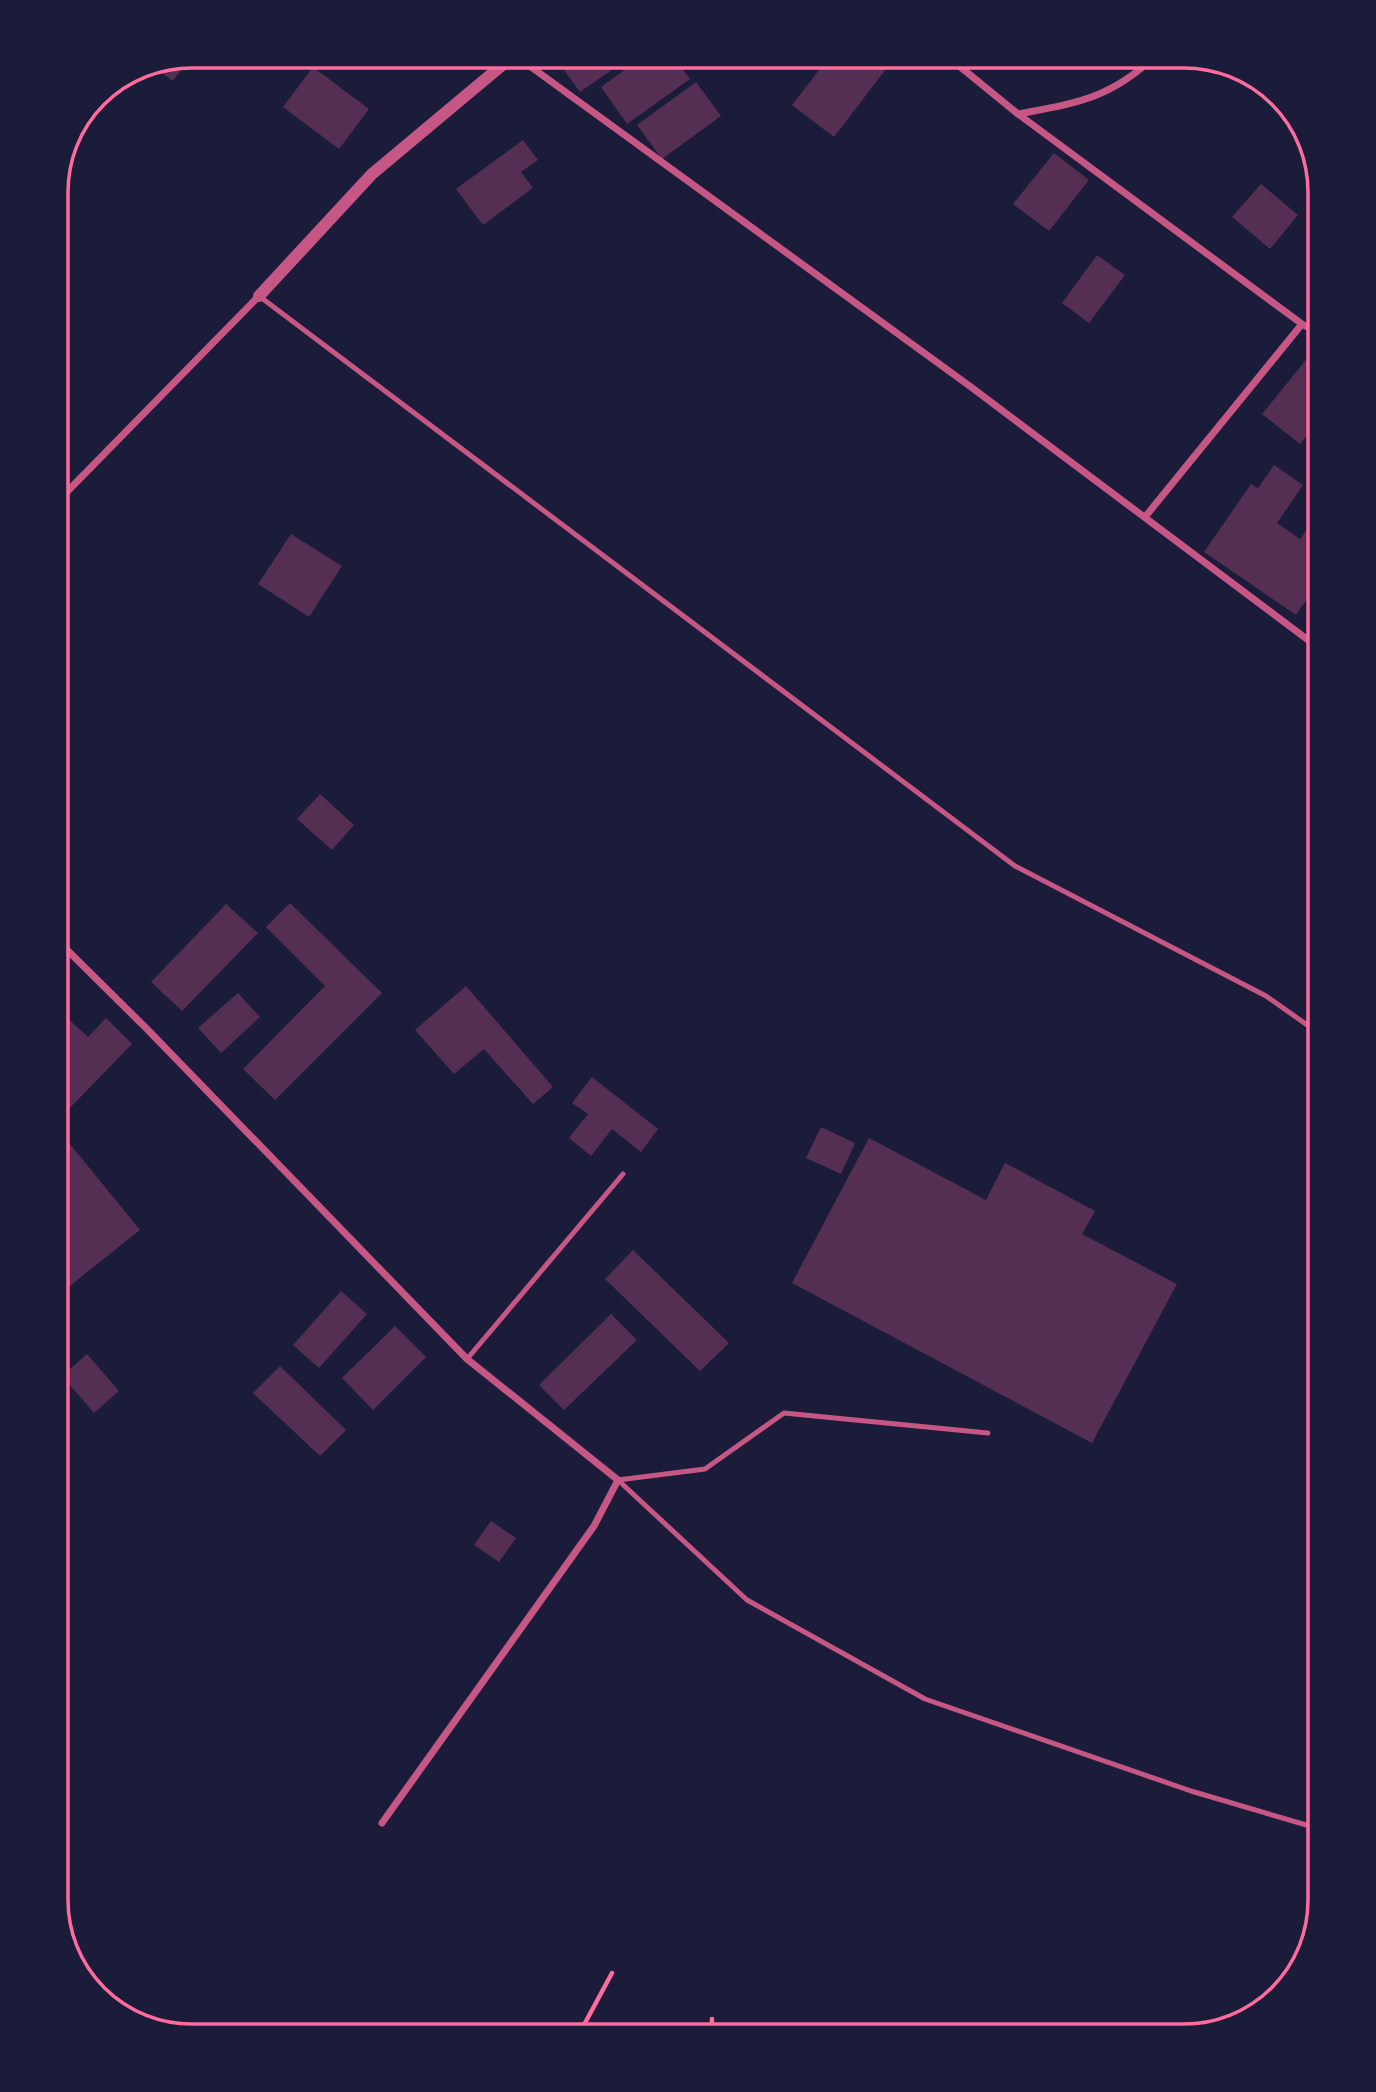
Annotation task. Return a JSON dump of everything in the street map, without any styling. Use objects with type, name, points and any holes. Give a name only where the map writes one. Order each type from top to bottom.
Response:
[{"type":"street","points":[[69,490],[259,296],[372,174],[499,69]]},
{"type":"street","points":[[533,69],[960,379],[1308,640]]},
{"type":"street","points":[[963,69],[1018,114],[1308,327]]},
{"type":"street","points":[[1018,114],[1079,102],[1108,91],[1142,69]]},
{"type":"street","points":[[1145,517],[1302,324]]},
{"type":"street","points":[[69,951],[467,1359],[618,1480],[594,1526],[382,1823]]},
{"type":"lane","points":[[259,296],[1015,866],[1266,996],[1308,1026]]},
{"type":"lane","points":[[467,1359],[623,1174]]},
{"type":"lane","points":[[618,1480],[705,1469],[784,1413],[988,1433]]},
{"type":"lane","points":[[618,1480],[747,1600],[925,1699],[1191,1791],[1308,1825]]},
{"type":"path","points":[[585,2023],[612,1973]]},
{"type":"path","points":[[712,2019],[712,2024]]},
{"type":"building","points":[[181,69],[173,81],[160,72]]},
{"type":"building","points":[[312,69],[316,69],[369,109],[339,149],[283,107]]},
{"type":"building","points":[[563,69],[613,69],[580,92]]},
{"type":"building","points":[[626,69],[683,69],[690,79],[627,124],[601,87]]},
{"type":"building","points":[[820,69],[886,69],[834,137],[792,105]]},
{"type":"building","points":[[696,82],[721,116],[662,159],[637,125]]},
{"type":"building","points":[[523,140],[538,160],[521,172],[533,188],[483,225],[456,189]]},
{"type":"building","points":[[1054,153],[1089,180],[1049,231],[1013,204]]},
{"type":"building","points":[[1261,184],[1298,215],[1270,249],[1232,217]]},
{"type":"building","points":[[1097,255],[1125,275],[1089,323],[1062,303]]},
{"type":"building","points":[[1308,357],[1308,434],[1300,444],[1262,414]]},
{"type":"building","points":[[1274,465],[1303,485],[1277,523],[1300,539],[1308,528],[1308,598],[1296,615],[1204,552],[1251,484],[1258,488]]},
{"type":"building","points":[[291,534],[342,566],[309,617],[258,584]]},
{"type":"building","points":[[320,794],[354,825],[332,850],[297,819]]},
{"type":"building","points":[[290,903],[382,993],[275,1100],[243,1069],[325,986],[266,927]]},
{"type":"building","points":[[226,904],[258,933],[182,1011],[151,982]]},
{"type":"building","points":[[466,986],[553,1087],[533,1104],[484,1049],[454,1074],[415,1030]]},
{"type":"building","points":[[238,993],[260,1017],[221,1053],[198,1028]]},
{"type":"building","points":[[106,1018],[132,1044],[68,1109],[69,1019],[88,1037]]},
{"type":"building","points":[[592,1077],[658,1129],[641,1152],[612,1129],[591,1156],[569,1138],[588,1114],[572,1103]]},
{"type":"building","points":[[821,1127],[855,1143],[841,1174],[806,1158]]},
{"type":"building","points":[[869,1138],[986,1200],[1005,1163],[1095,1211],[1082,1234],[1177,1284],[1092,1443],[792,1283]]},
{"type":"building","points":[[68,1142],[140,1230],[68,1287]]},
{"type":"building","points":[[633,1250],[729,1343],[700,1371],[605,1279]]},
{"type":"building","points":[[341,1291],[367,1314],[319,1368],[293,1345]]},
{"type":"building","points":[[611,1314],[637,1340],[564,1410],[539,1385]]},
{"type":"building","points":[[395,1326],[426,1357],[373,1410],[342,1378]]},
{"type":"building","points":[[87,1354],[119,1391],[94,1413],[68,1383],[68,1370]]},
{"type":"building","points":[[280,1366],[346,1430],[320,1456],[253,1393]]},
{"type":"building","points":[[491,1521],[516,1538],[499,1562],[474,1545]]}]
